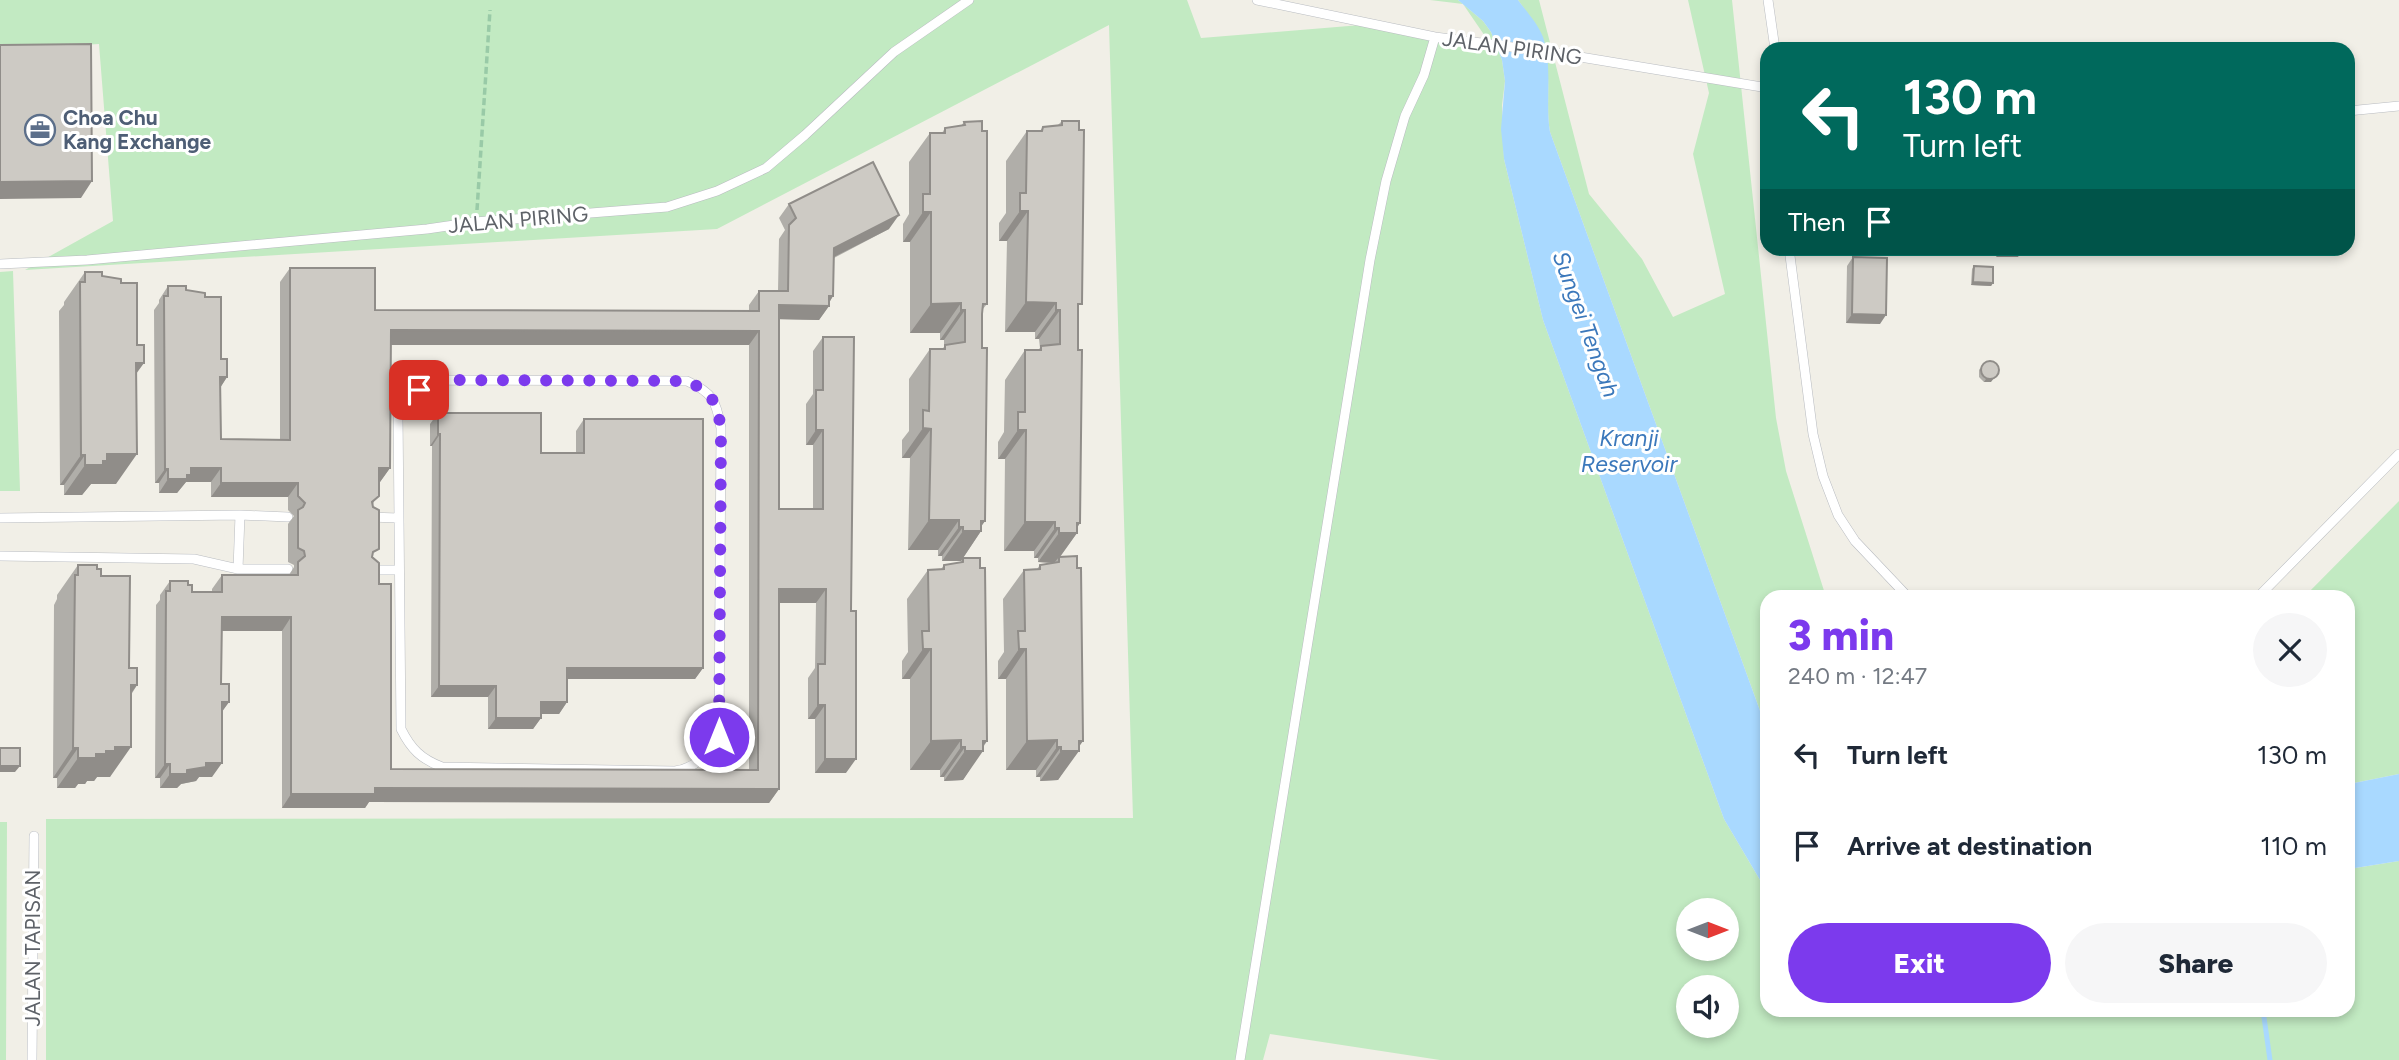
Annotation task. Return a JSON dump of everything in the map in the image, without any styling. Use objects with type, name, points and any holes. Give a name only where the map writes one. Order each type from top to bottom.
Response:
[{"type":"lane","name":"JALAN PIRING","points":[[0,264],[87,260],[413,231],[475,222],[667,207],[717,191],[766,168],[806,135],[894,52],[969,0]]},
{"type":"lane","name":"JALAN PIRING","points":[[1257,0],[1435,37],[1550,52],[1760,87]]},
{"type":"lane","points":[[1768,0],[1774,42]]},
{"type":"lane","points":[[1240,1060],[1370,260],[1386,181],[1401,129],[1424,75],[1435,37]]},
{"type":"lane","points":[[2355,110],[2399,106]]},
{"type":"lane","points":[[1790,256],[1813,433],[1823,476],[1838,515],[1854,541],[1901,590]]},
{"type":"lane","points":[[438,380],[687,381],[705,390],[717,405],[721,428],[719,737],[708,755],[685,769],[675,771],[442,767],[425,760],[409,745],[401,729],[398,518],[398,414],[419,390],[438,380]]},
{"type":"lane","points":[[2265,590],[2399,454]]},
{"type":"lane","points":[[238,569],[240,515]]},
{"type":"lane","points":[[0,518],[240,515],[288,517]]},
{"type":"lane","points":[[369,517],[398,518]]},
{"type":"lane","points":[[0,556],[194,559],[238,569],[288,569]]},
{"type":"lane","points":[[369,570],[399,570]]},
{"type":"lane","name":"JALAN TAPISAN","points":[[32,1060],[34,836]]},
{"type":"path","points":[[475,222],[479,203],[491,10]]},
{"type":"green space","points":[[0,0],[1187,0],[1201,38],[1373,24],[1489,42],[1463,4],[1483,21],[1491,32],[1502,60],[1505,81],[1502,105],[1504,159],[1543,320],[1724,819],[1760,880],[1760,1017],[2355,1017],[2355,868],[2399,861],[2399,1060],[1440,1060],[1270,1034],[1263,1060],[46,1060],[46,819],[1133,818],[1109,25],[717,229],[25,270],[113,221],[99,44],[0,50]]},
{"type":"green space","points":[[1430,0],[1458,0],[1463,4]]},
{"type":"green space","points":[[1518,0],[1539,0],[1589,194],[1642,259],[1673,317],[1725,294],[1693,154],[1709,93],[1688,0],[1732,0],[1776,418],[1786,471],[1824,590],[1760,590],[1760,711],[1550,132],[1545,56],[1537,31]]},
{"type":"green space","points":[[13,271],[20,491],[0,491],[0,272]]},
{"type":"green space","points":[[2399,501],[2399,774],[2355,783],[2355,590],[2311,590]]},
{"type":"green space","points":[[0,822],[7,822],[6,1060],[0,1060]]},
{"type":"water","name":"Kranji Reservoir","points":[[1458,0],[1518,0],[1543,37],[1548,60],[1550,132],[1760,711],[1760,880],[1724,819],[1543,320],[1504,159],[1501,129],[1505,81],[1502,60],[1491,32],[1483,21]]},
{"type":"water","points":[[2399,774],[2399,861],[2355,868],[2355,783]]},
{"type":"building","name":"Choa Chu Kang Exchange","points":[[91,44],[92,181],[0,182],[0,45]]},
{"type":"building","points":[[982,121],[982,131],[987,131],[987,304],[983,304],[982,314],[982,348],[987,348],[985,521],[981,521],[981,531],[963,531],[963,527],[959,527],[959,520],[929,520],[931,429],[923,428],[923,410],[929,411],[930,349],[945,349],[945,345],[965,342],[965,310],[961,310],[961,303],[931,304],[931,212],[923,212],[923,194],[930,194],[930,133],[945,133],[945,128],[965,125],[964,122]]},
{"type":"building","points":[[1062,121],[1079,121],[1079,130],[1084,130],[1082,304],[1078,304],[1078,350],[1082,350],[1080,523],[1077,523],[1077,533],[1059,533],[1055,522],[1025,522],[1026,430],[1018,430],[1018,412],[1025,412],[1025,350],[1041,350],[1041,346],[1060,344],[1060,310],[1056,310],[1056,303],[1026,302],[1028,211],[1020,211],[1020,193],[1026,193],[1027,131],[1042,131],[1043,127],[1062,125]]},
{"type":"building","points":[[873,162],[899,215],[834,248],[833,296],[829,296],[829,306],[779,305],[779,509],[823,509],[823,430],[816,430],[816,390],[823,390],[823,337],[854,337],[851,611],[856,611],[856,759],[825,759],[825,705],[818,705],[818,664],[825,664],[826,589],[779,589],[779,789],[375,788],[375,794],[291,794],[291,617],[222,617],[221,684],[229,684],[229,702],[222,702],[222,763],[206,763],[206,767],[187,770],[187,774],[170,774],[170,764],[165,764],[166,591],[170,591],[170,581],[188,581],[188,585],[192,585],[192,592],[222,592],[222,575],[298,575],[298,562],[305,556],[304,551],[298,548],[298,510],[305,503],[298,496],[298,483],[221,483],[221,468],[191,468],[191,475],[187,475],[187,479],[168,479],[168,469],[165,469],[164,296],[168,296],[168,286],[186,286],[186,290],[205,293],[205,297],[221,297],[221,359],[227,359],[227,377],[220,377],[221,439],[290,440],[290,268],[375,268],[375,310],[759,311],[759,291],[788,291],[789,225],[796,218],[789,204]],"holes":[[[391,330],[759,331],[758,770],[391,769],[391,584],[379,584],[379,563],[372,557],[373,552],[379,549],[379,510],[373,507],[372,502],[379,496],[379,468],[390,468]]]},
{"type":"building","points":[[1853,257],[1887,258],[1886,315],[1852,314]]},
{"type":"building","points":[[1974,266],[1993,267],[1993,283],[1973,282]]},
{"type":"building","points":[[85,272],[102,272],[102,276],[121,279],[121,283],[137,283],[137,345],[144,345],[144,363],[136,363],[137,454],[107,454],[107,461],[103,461],[103,465],[85,465],[85,455],[81,455],[80,282],[85,282]]},
{"type":"building","points":[[1990,361],[1996,364],[1999,370],[1996,376],[1990,379],[1984,376],[1981,370],[1984,364]]},
{"type":"building","points":[[438,413],[541,413],[541,453],[584,453],[584,419],[703,419],[703,668],[567,668],[567,702],[541,702],[541,718],[496,718],[496,686],[439,686]]},
{"type":"building","points":[[1077,556],[1077,568],[1081,568],[1083,741],[1079,741],[1079,751],[1061,751],[1061,747],[1057,747],[1057,740],[1027,741],[1026,649],[1019,649],[1018,631],[1025,631],[1024,570],[1040,569],[1040,565],[1059,562],[1059,557]]},
{"type":"building","points":[[963,558],[980,558],[980,568],[985,568],[987,741],[983,741],[983,751],[965,751],[965,747],[961,747],[961,740],[931,741],[931,649],[923,649],[922,631],[929,631],[928,570],[944,569],[944,565],[963,562]]},
{"type":"building","points":[[78,565],[97,565],[97,569],[101,569],[101,576],[130,576],[129,668],[137,668],[137,685],[131,685],[131,747],[115,747],[115,751],[96,754],[96,758],[78,758],[78,748],[73,748],[75,575],[78,575]]},
{"type":"building","points":[[0,748],[20,748],[20,766],[0,766]]},
{"type":"waterway","points":[[2264,1017],[2270,1060]]},
{"type":"place","name":"Choa Chu Kang Exchange","points":[[40,130]]},
{"type":"route","points":[[419,390],[438,380],[687,381],[705,390],[717,405],[721,428],[719,737]]},
{"type":"water label","name":"Sungei Tengah","points":[[1586,324]]}]
